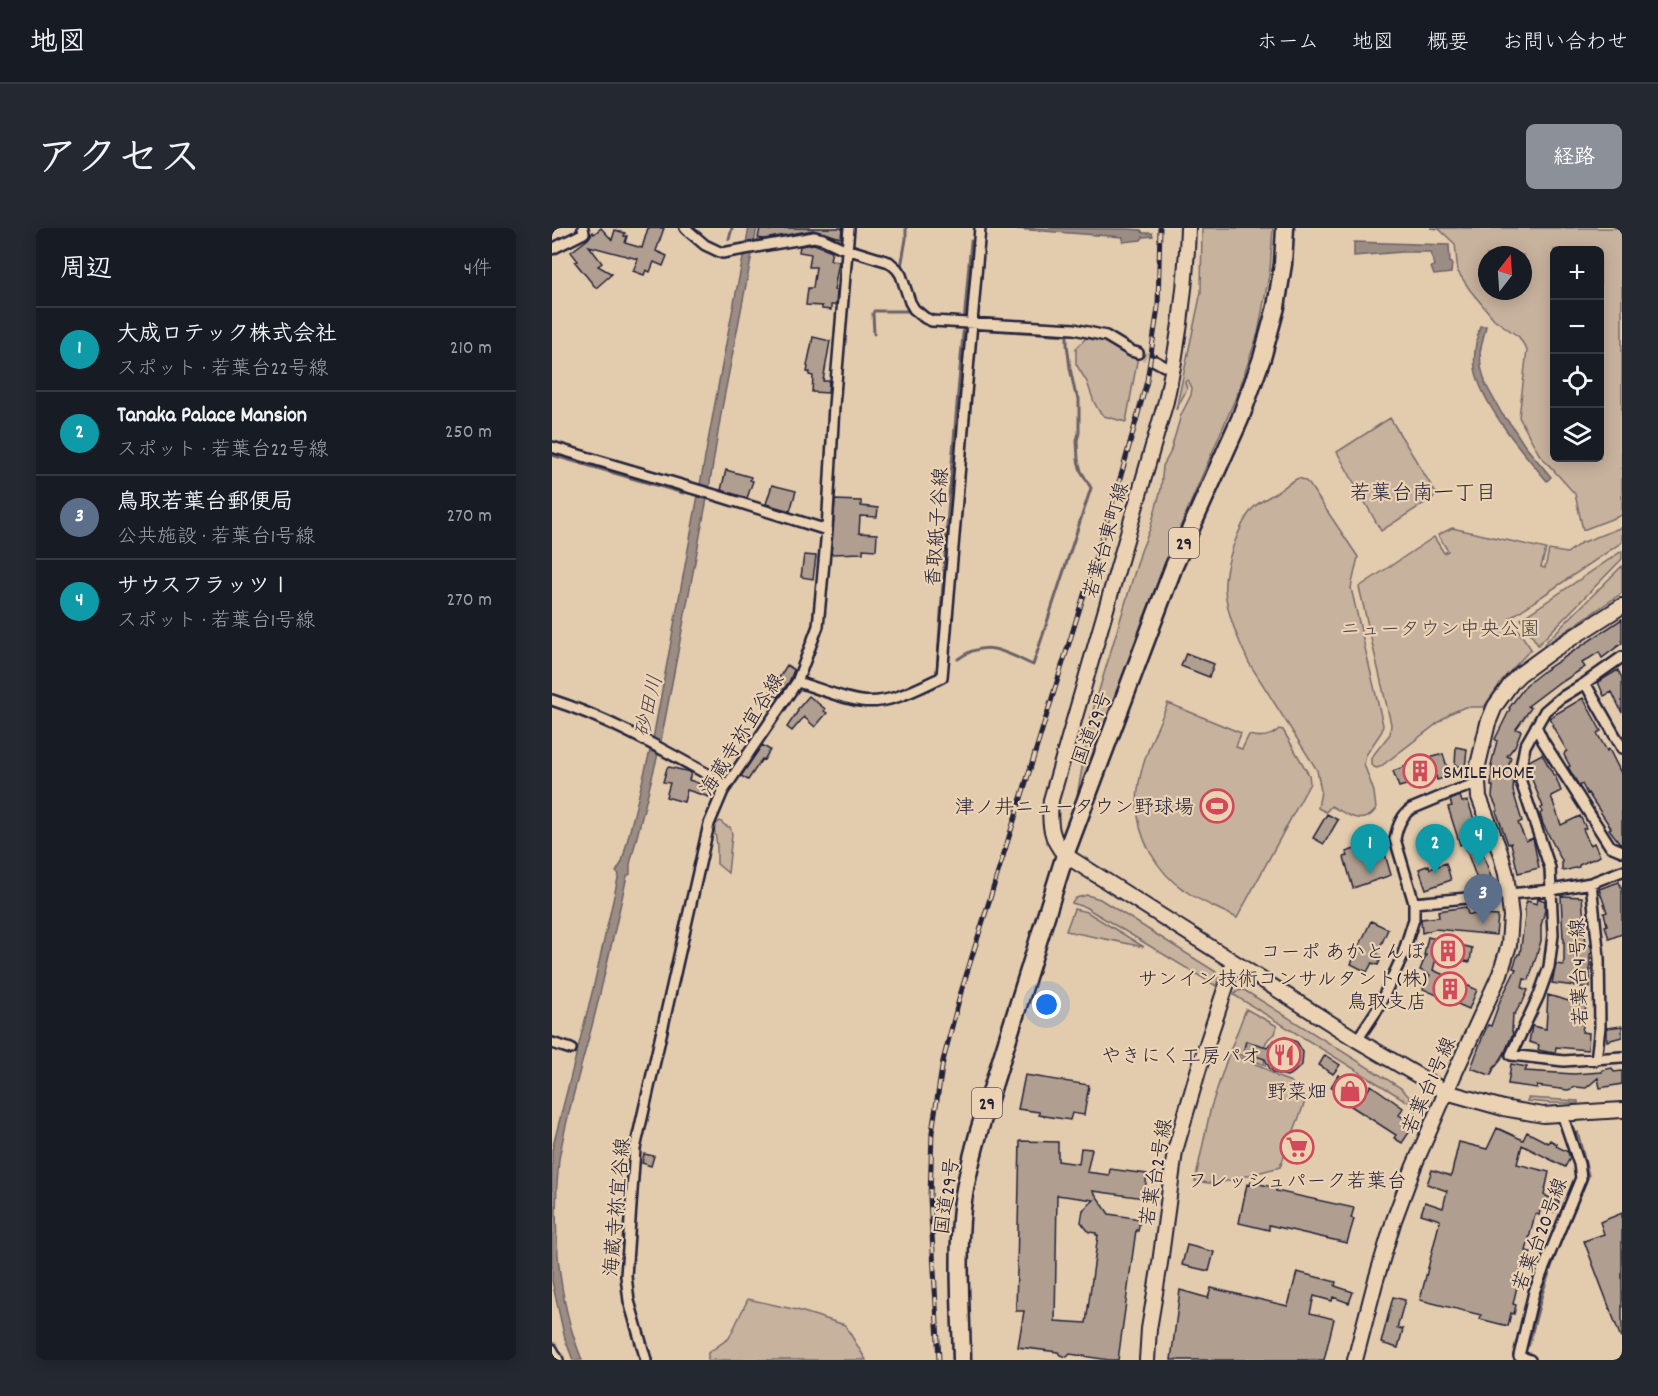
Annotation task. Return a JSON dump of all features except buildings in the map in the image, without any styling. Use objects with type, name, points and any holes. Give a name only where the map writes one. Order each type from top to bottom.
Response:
[{"type":"highway","name":"国道29号","points":[[962,1360],[960,1251],[962,1208],[979,1131],[1065,855],[1174,566],[1240,419],[1262,358],[1276,306],[1283,264],[1285,228]]},
{"type":"street","points":[[684,228],[716,252],[728,253],[806,237],[823,239],[889,262],[897,269],[914,309],[932,321],[1074,329],[1106,336],[1138,353]]},
{"type":"street","name":"海蔵寺祢宜谷線","points":[[646,1360],[629,1301],[626,1276],[635,1149],[708,824],[723,791],[797,682],[818,626],[849,228]]},
{"type":"street","name":"香取紙子谷線","points":[[797,682],[861,701],[902,696],[942,677],[980,228]]},
{"type":"street","name":"若葉台東町線","points":[[1065,855],[1057,847],[1051,834],[1049,818],[1051,800],[1166,401],[1181,321],[1188,228]]},
{"type":"street","points":[[552,249],[586,230]]},
{"type":"street","points":[[552,447],[827,530]]},
{"type":"street","name":"若葉台1号線","points":[[1355,1360],[1375,1282],[1414,1166],[1500,974],[1509,945],[1511,916],[1506,874],[1479,797],[1478,765],[1488,723],[1495,706],[1520,674],[1622,606]]},
{"type":"street","points":[[1622,657],[1545,711],[1525,746],[1521,783],[1550,868],[1553,935],[1549,967],[1511,1055],[1564,1062],[1622,1057]]},
{"type":"street","points":[[1585,683],[1622,748]]},
{"type":"street","points":[[552,700],[584,711],[727,785]]},
{"type":"street","points":[[1536,726],[1543,741],[1610,846],[1622,851]]},
{"type":"street","points":[[1357,1040],[1377,1010],[1402,957],[1414,919],[1414,903],[1395,839],[1397,830],[1411,808],[1478,783]]},
{"type":"street","points":[[1065,855],[1357,1040],[1446,1092],[1503,1108],[1543,1114],[1622,1110]]},
{"type":"street","points":[[1414,903],[1552,890],[1591,883],[1622,871]]},
{"type":"street","name":"若葉台4号線","points":[[1591,883],[1600,967],[1600,1027],[1596,1060]]},
{"type":"street","name":"若葉台2号線","points":[[1147,1360],[1149,1329],[1175,1151],[1199,1068],[1234,962]]},
{"type":"street","points":[[552,1043],[571,1049]]},
{"type":"street","name":"若葉台20号線","points":[[1530,1360],[1518,1358],[1534,1292],[1581,1178],[1579,1164],[1562,1114]]},
{"type":"street","points":[[552,1349],[558,1360]]},
{"type":"green space","points":[[1202,228],[1273,228],[1270,270],[1258,333],[1239,390],[1141,625],[1115,705],[1075,808],[1091,717],[1141,551],[1150,529],[1161,489],[1163,466],[1170,453],[1181,415],[1191,395],[1192,388],[1188,380],[1185,382],[1187,389],[1176,410],[1201,292]]},
{"type":"green space","points":[[1430,228],[1622,228],[1622,515],[1583,530],[1575,494],[1539,454],[1519,417],[1527,350],[1519,337],[1494,319],[1478,300],[1532,300],[1532,246],[1478,246],[1478,300],[1458,272],[1455,244],[1439,229]]},
{"type":"green space","points":[[1088,336],[1103,339],[1138,356],[1126,422],[1104,416],[1099,411],[1087,382],[1076,364],[1076,348]]},
{"type":"green space","points":[[1390,418],[1437,495],[1381,531],[1337,452]]},
{"type":"green space","points":[[1299,478],[1309,484],[1358,557],[1351,588],[1383,725],[1382,731],[1366,755],[1364,764],[1374,792],[1376,809],[1366,818],[1355,818],[1331,806],[1326,812],[1318,808],[1321,791],[1317,770],[1249,663],[1234,628],[1226,599],[1225,581],[1229,559],[1242,524],[1259,503]]},
{"type":"green space","name":"ニュータウン中央公園","points":[[1622,527],[1622,542],[1510,618],[1531,649],[1504,678],[1484,707],[1465,707],[1451,713],[1380,767],[1376,768],[1371,765],[1371,758],[1390,734],[1391,724],[1359,587],[1434,537],[1444,553],[1448,551],[1438,535],[1452,528],[1546,549],[1541,567],[1545,568],[1549,550],[1567,553],[1581,543]]},
{"type":"green space","points":[[1622,551],[1622,559],[1538,645],[1521,619]]},
{"type":"green space","points":[[1622,566],[1622,593],[1545,645],[1544,644]]},
{"type":"green space","name":"津ノ井ニュータウン野球場","points":[[1168,703],[1241,733],[1236,747],[1242,749],[1249,735],[1265,736],[1279,729],[1283,730],[1309,775],[1310,783],[1237,918],[1197,898],[1174,882],[1153,857],[1142,833],[1137,795],[1140,776],[1152,739]]},
{"type":"green space","points":[[720,821],[730,827],[732,834],[728,873],[717,864],[714,826]]},
{"type":"green space","points":[[1087,895],[1100,899],[1216,972],[1218,981],[1216,986],[1085,907],[1072,903],[1076,898]]},
{"type":"green space","points":[[1074,909],[1087,912],[1144,947],[1066,931]]},
{"type":"green space","points":[[1244,990],[1401,1088],[1415,1103],[1417,1118],[1413,1105],[1234,995],[1237,991]]},
{"type":"green space","points":[[1246,1009],[1277,1026],[1275,1034],[1268,1039],[1264,1047],[1265,1065],[1230,1051]]},
{"type":"green space","points":[[1229,1053],[1291,1082],[1306,1099],[1280,1167],[1216,1184],[1195,1181],[1211,1107]]},
{"type":"green space","points":[[1528,1098],[1578,1101],[1578,1103],[1527,1101]]},
{"type":"green space","points":[[748,1299],[797,1310],[845,1325],[866,1360],[708,1360],[708,1353],[729,1338]]},
{"type":"shaded area","points":[[749,228],[757,228],[660,746],[559,1159],[556,1210],[559,1261],[567,1312],[582,1360],[573,1360],[565,1339],[552,1281],[552,1150],[593,989],[619,874],[616,872],[622,862],[653,739]]},
{"type":"shaded area","points":[[1003,228],[1128,229],[1152,233],[1153,236],[1123,242],[1123,237]]},
{"type":"shaded area","points":[[1354,242],[1449,245],[1451,273],[1434,275],[1431,267],[1434,266],[1431,252],[1354,256]]},
{"type":"shaded area","points":[[1480,326],[1486,326],[1480,352],[1486,385],[1502,414],[1551,477],[1547,481],[1504,428],[1485,397],[1475,368],[1474,357]]},
{"type":"shaded area","points":[[1578,1132],[1589,1176],[1558,1249],[1529,1346],[1527,1345],[1553,1257],[1587,1176],[1576,1133]]},
{"type":"waterway","points":[[729,239],[732,228]]},
{"type":"waterway","points":[[902,269],[906,228]]},
{"type":"waterway","points":[[937,671],[971,241]]},
{"type":"waterway","points":[[874,311],[909,311]]},
{"type":"waterway","points":[[873,313],[874,334]]},
{"type":"waterway","points":[[958,659],[978,649],[987,648],[996,649],[1033,665],[1091,488],[1081,471],[1078,460],[1079,398],[1075,392],[1070,368],[1067,335],[977,329]]},
{"type":"waterway","points":[[552,455],[683,493]]},
{"type":"waterway","points":[[896,702],[930,689]]},
{"type":"waterway","points":[[859,706],[876,707],[887,704]]},
{"type":"tunnel","points":[[1138,353],[1155,361]]},
{"type":"railway","points":[[939,1360],[930,1198],[932,1132],[943,1061],[961,992],[1122,472],[1147,381],[1158,307],[1160,228]]},
{"type":"place","name":"SMILE HOME","points":[[1420,771]]},
{"type":"place","name":"津ノ井ニュータウン野球場","points":[[1217,806]]},
{"type":"place","name":"サウスフラッツＩ","points":[[1479,866]]},
{"type":"place","name":"大成ロテック株式会社","points":[[1370,874]]},
{"type":"place","name":"Tanaka Palace Mansion","points":[[1435,874]]},
{"type":"place","name":"鳥取若葉台郵便局","points":[[1483,924]]},
{"type":"place","name":"コーポ あかとんぼ","points":[[1448,951]]},
{"type":"place","name":"サンイン技術コンサルタント(株) 鳥取支店","points":[[1450,989]]},
{"type":"place","name":"やきにく工房パオ","points":[[1284,1055]]},
{"type":"place","name":"野菜畑","points":[[1350,1091]]},
{"type":"place","name":"フレッシュパーク若葉台","points":[[1297,1147]]},
{"type":"district","name":"若葉台南一丁目","points":[[1423,492]]},
{"type":"water label","name":"砂田川","points":[[648,706]]}]
